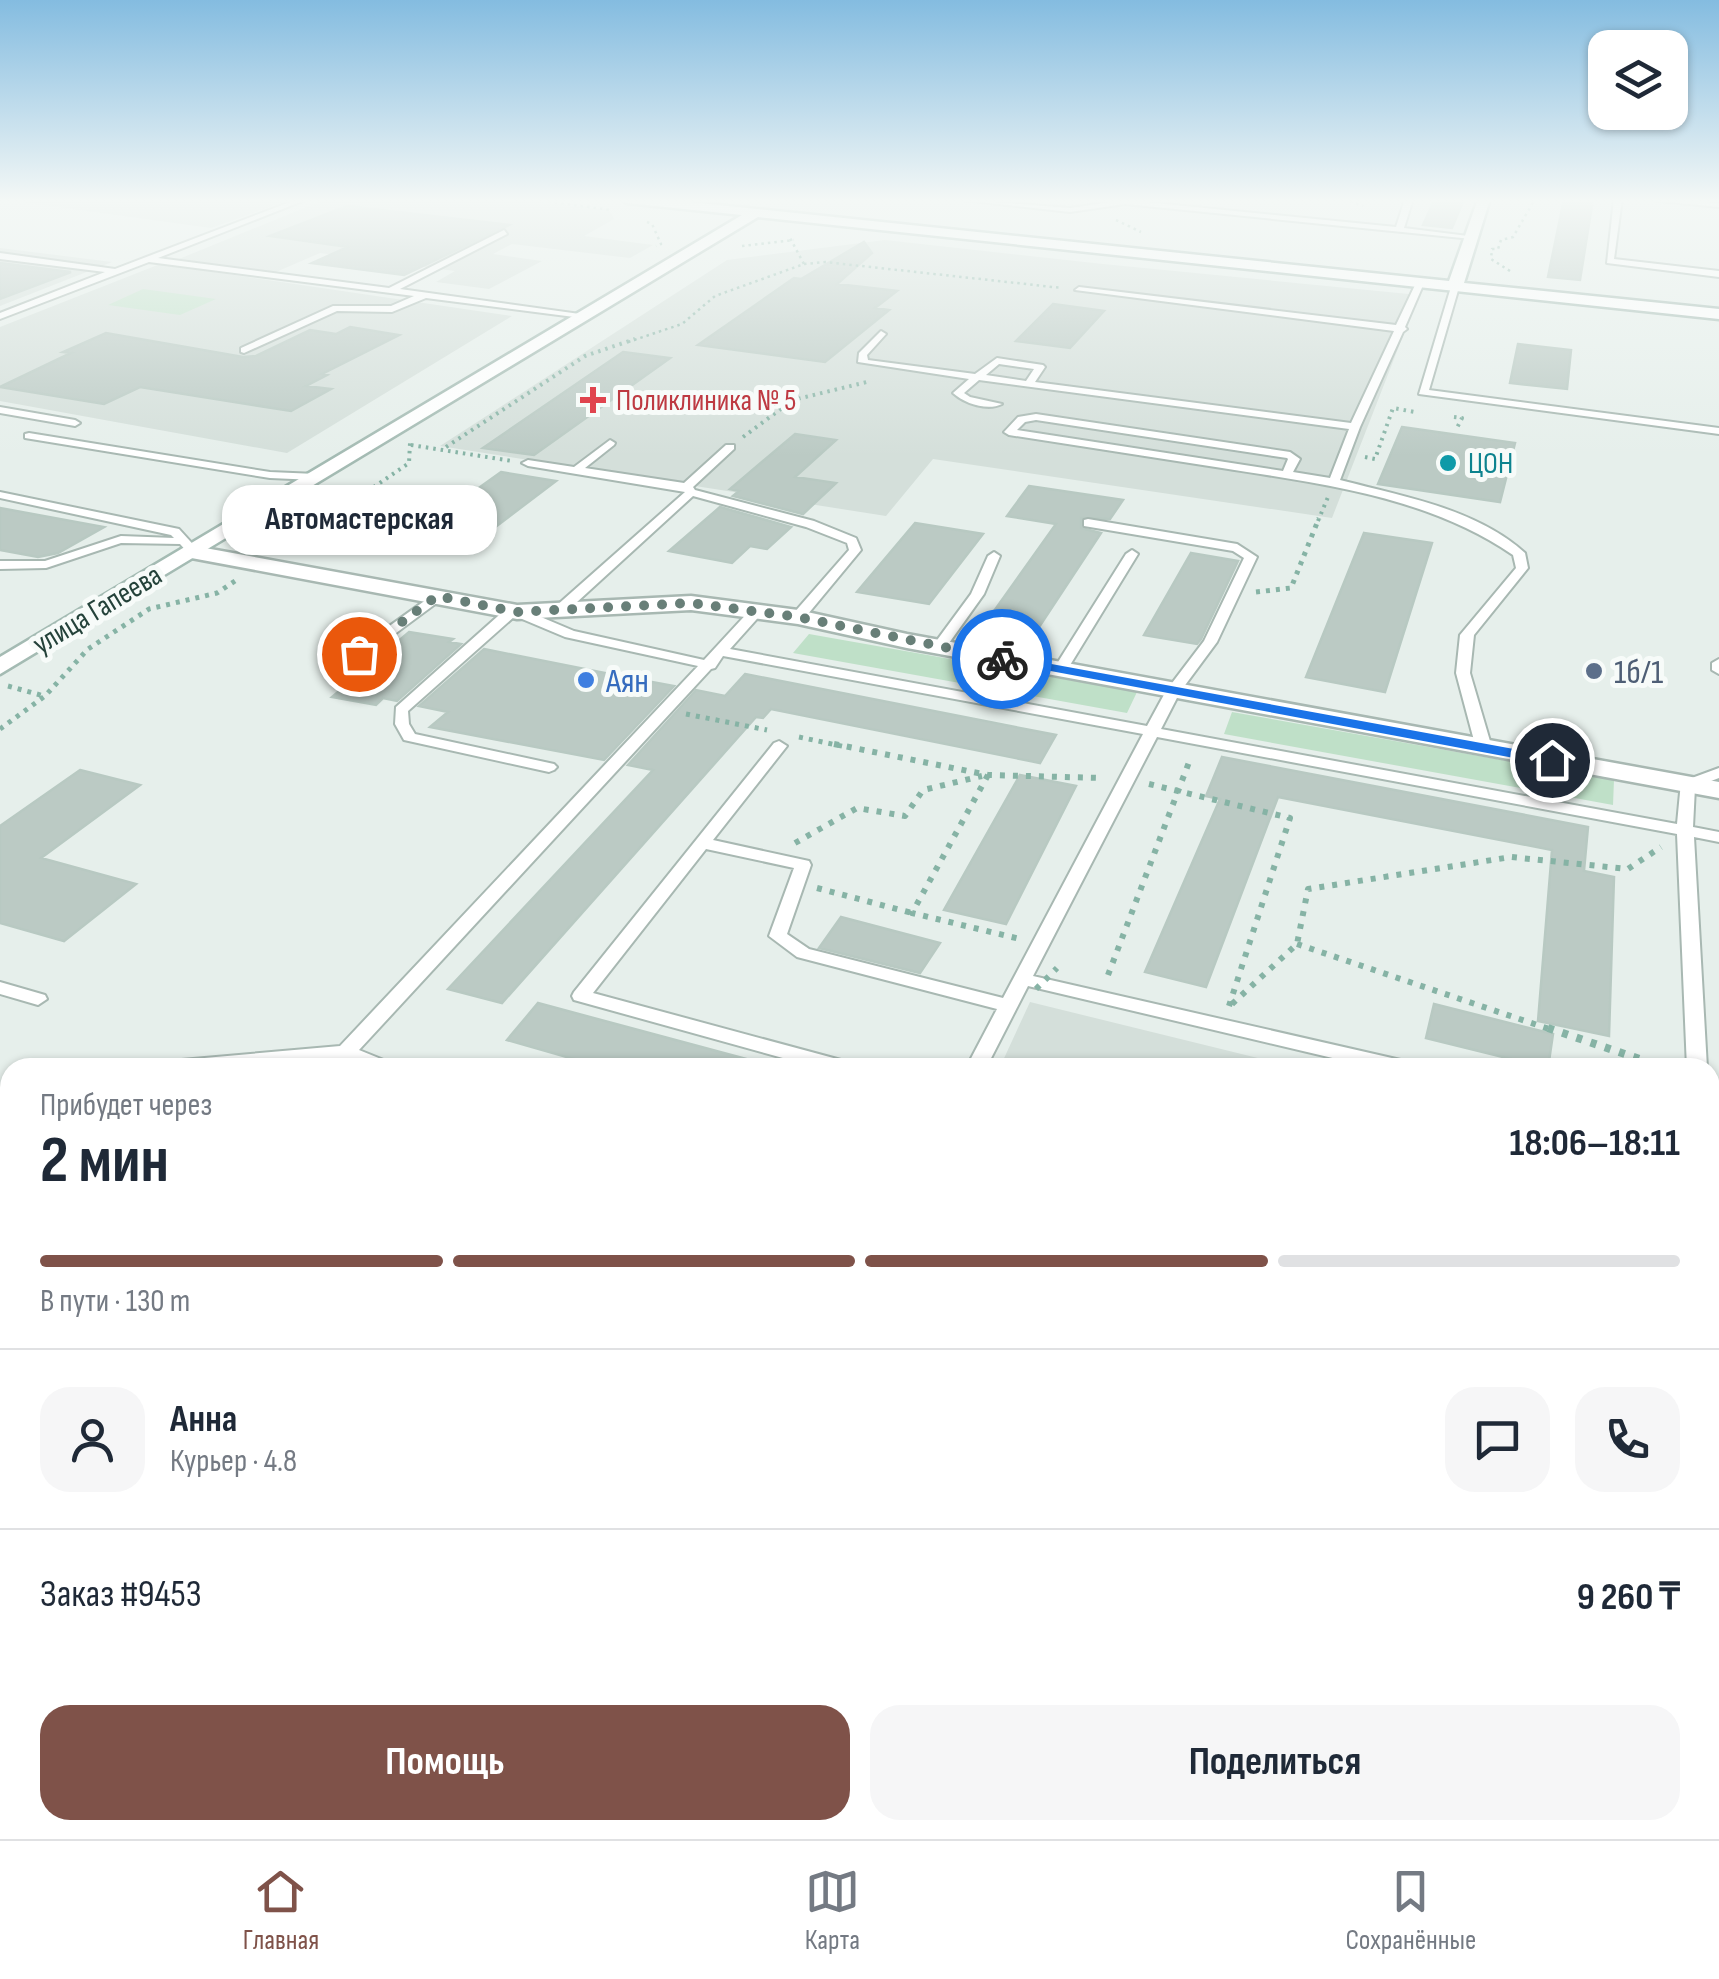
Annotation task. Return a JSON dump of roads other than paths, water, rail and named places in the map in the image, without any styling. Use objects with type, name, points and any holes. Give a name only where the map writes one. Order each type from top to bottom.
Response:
[{"type":"main road","name":"улица Гапеева","points":[[0,667],[190,548],[316,478],[626,285]]},
{"type":"main road","points":[[1441,285],[1719,314]]},
{"type":"main road","points":[[190,548],[514,612],[691,603],[798,617],[1060,670],[1719,790]]},
{"type":"lane","points":[[0,316],[80,285]]},
{"type":"lane","points":[[350,285],[582,315]]},
{"type":"lane","points":[[391,290],[401,285]]},
{"type":"lane","points":[[1334,482],[1354,427],[1419,285]]},
{"type":"lane","points":[[1455,286],[1423,392],[1719,431]]},
{"type":"lane","points":[[1080,290],[1402,329]]},
{"type":"lane","points":[[244,350],[336,308],[392,309],[424,294]]},
{"type":"lane","points":[[881,334],[862,355],[863,362],[1354,427]]},
{"type":"lane","points":[[997,404],[959,398],[958,393],[992,362],[1026,362],[1040,368],[1028,385]]},
{"type":"lane","points":[[0,410],[75,423]]},
{"type":"lane","points":[[1286,475],[1294,458],[1290,455],[1036,417],[1022,419],[1010,432],[1013,436],[1334,482],[1425,506],[1488,530],[1519,553],[1522,568],[1467,635],[1462,672],[1484,748]]},
{"type":"lane","points":[[29,436],[270,476],[316,478]]},
{"type":"lane","points":[[575,470],[610,442]]},
{"type":"lane","points":[[560,610],[730,447]]},
{"type":"lane","points":[[528,463],[689,490],[810,524],[852,541],[854,550],[798,617]]},
{"type":"lane","points":[[0,496],[176,532],[190,548]]},
{"type":"lane","points":[[981,1058],[1008,1006],[1030,984],[1041,944],[1172,691],[1210,642],[1251,558],[1237,548],[1088,523]]},
{"type":"lane","points":[[0,565],[53,565],[130,538],[190,548]]},
{"type":"lane","points":[[1060,670],[1132,554]]},
{"type":"lane","points":[[939,647],[977,594],[994,556]]},
{"type":"lane","points":[[333,673],[437,596]]},
{"type":"lane","points":[[346,1052],[756,611]]},
{"type":"lane","points":[[549,767],[409,737],[402,724],[402,710],[514,612],[570,634],[1153,730],[1719,837]]},
{"type":"lane","points":[[780,746],[581,996],[808,1058]]},
{"type":"lane","points":[[1696,1058],[1685,830],[1688,785],[1719,773]]},
{"type":"lane","points":[[702,844],[803,865],[778,936],[803,953],[1008,1006]]},
{"type":"lane","points":[[1030,984],[1360,1058]]},
{"type":"lane","points":[[0,988],[38,999]]},
{"type":"lane","points":[[280,1058],[346,1052],[360,1058]]},
{"type":"place","name":"Поликлиника № 5","points":[[593,400]]},
{"type":"place","name":"ЦОН","points":[[1448,463]]},
{"type":"place","name":"Автомастерская","points":[[359,654]]},
{"type":"place","name":"1б/1","points":[[1594,671]]},
{"type":"place","name":"Аян","points":[[586,680]]}]
